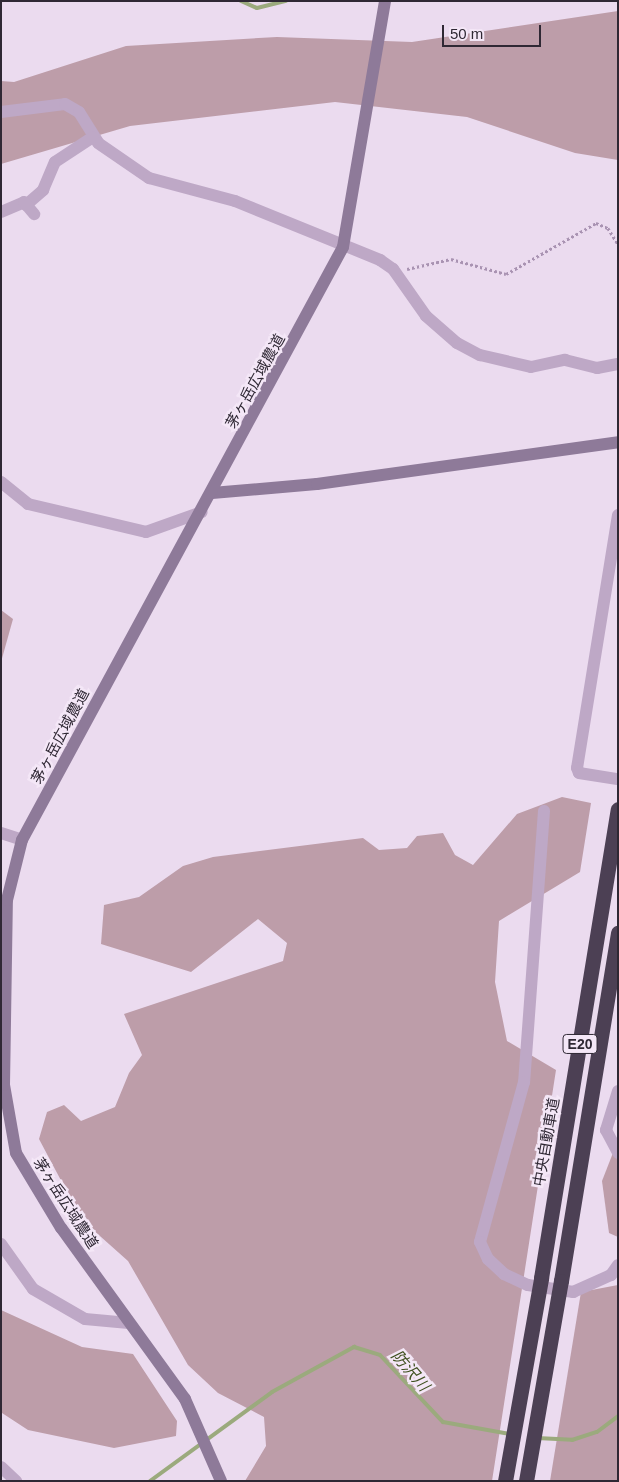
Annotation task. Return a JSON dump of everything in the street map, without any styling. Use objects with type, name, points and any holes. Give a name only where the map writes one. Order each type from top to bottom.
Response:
[{"type":"highway","name":"中央自動車道","points":[[505,1481],[618,809]]},
{"type":"highway","name":"E20","points":[[526,1481],[618,933]]},
{"type":"street","name":"茅ヶ岳広域農道","points":[[221,1481],[185,1398],[129,1323],[33,1187],[16,1153],[2,1085],[7,900],[22,840],[202,512],[343,247],[385,1]]},
{"type":"street","points":[[1,112],[65,104],[79,112],[93,137],[149,178],[235,201],[393,269],[426,316],[457,343],[480,355],[531,366],[565,360],[597,368],[618,364]]},
{"type":"street","points":[[1,212],[24,202],[30,209],[44,190],[55,162],[93,137]]},
{"type":"street","points":[[212,493],[317,484],[618,442]]},
{"type":"street","points":[[1,482],[28,504],[146,532],[202,512]]},
{"type":"street","points":[[618,515],[589,672],[579,773],[618,779]]},
{"type":"street","points":[[544,811],[524,1082],[512,1138],[480,1242],[488,1259],[504,1274],[528,1285],[573,1292],[611,1275],[618,1265]]},
{"type":"street","points":[[1,833],[22,840]]},
{"type":"street","points":[[618,1091],[606,1130],[618,1153]]},
{"type":"street","points":[[1,1244],[32,1289],[85,1319],[129,1323]]},
{"type":"street","points":[[1,1467],[16,1481]]},
{"type":"path","points":[[393,269],[450,259],[506,274],[596,223],[608,228],[618,244]]},
{"type":"shaded area","points":[[618,11],[618,160],[575,153],[467,117],[335,102],[130,126],[1,164],[1,81],[14,82],[126,46],[277,37],[412,42]]},
{"type":"shaded area","points":[[1,610],[13,619],[1,662]]},
{"type":"shaded area","points":[[562,797],[591,803],[580,872],[499,921],[495,982],[507,1041],[556,1070],[492,1481],[245,1481],[266,1446],[264,1417],[218,1393],[188,1365],[128,1261],[82,1220],[39,1139],[47,1112],[64,1105],[81,1121],[115,1107],[129,1073],[142,1055],[124,1014],[283,961],[287,943],[258,919],[191,972],[101,944],[104,905],[139,897],[183,866],[213,857],[363,838],[379,850],[407,848],[417,836],[443,833],[455,855],[473,865],[517,814]]},
{"type":"shaded area","points":[[618,1140],[618,1237],[609,1233],[602,1181]]},
{"type":"shaded area","points":[[618,1285],[618,1481],[550,1481],[581,1292]]},
{"type":"shaded area","points":[[1,1310],[82,1347],[133,1354],[177,1421],[176,1436],[114,1448],[28,1430],[2,1413]]},
{"type":"waterway","points":[[241,1],[257,8],[286,1]]},
{"type":"waterway","name":"防沢川","points":[[150,1481],[272,1392],[354,1347],[380,1355],[443,1422],[510,1434]]},
{"type":"waterway","name":"防沢川","points":[[537,1438],[572,1440],[597,1432],[618,1416]]}]
